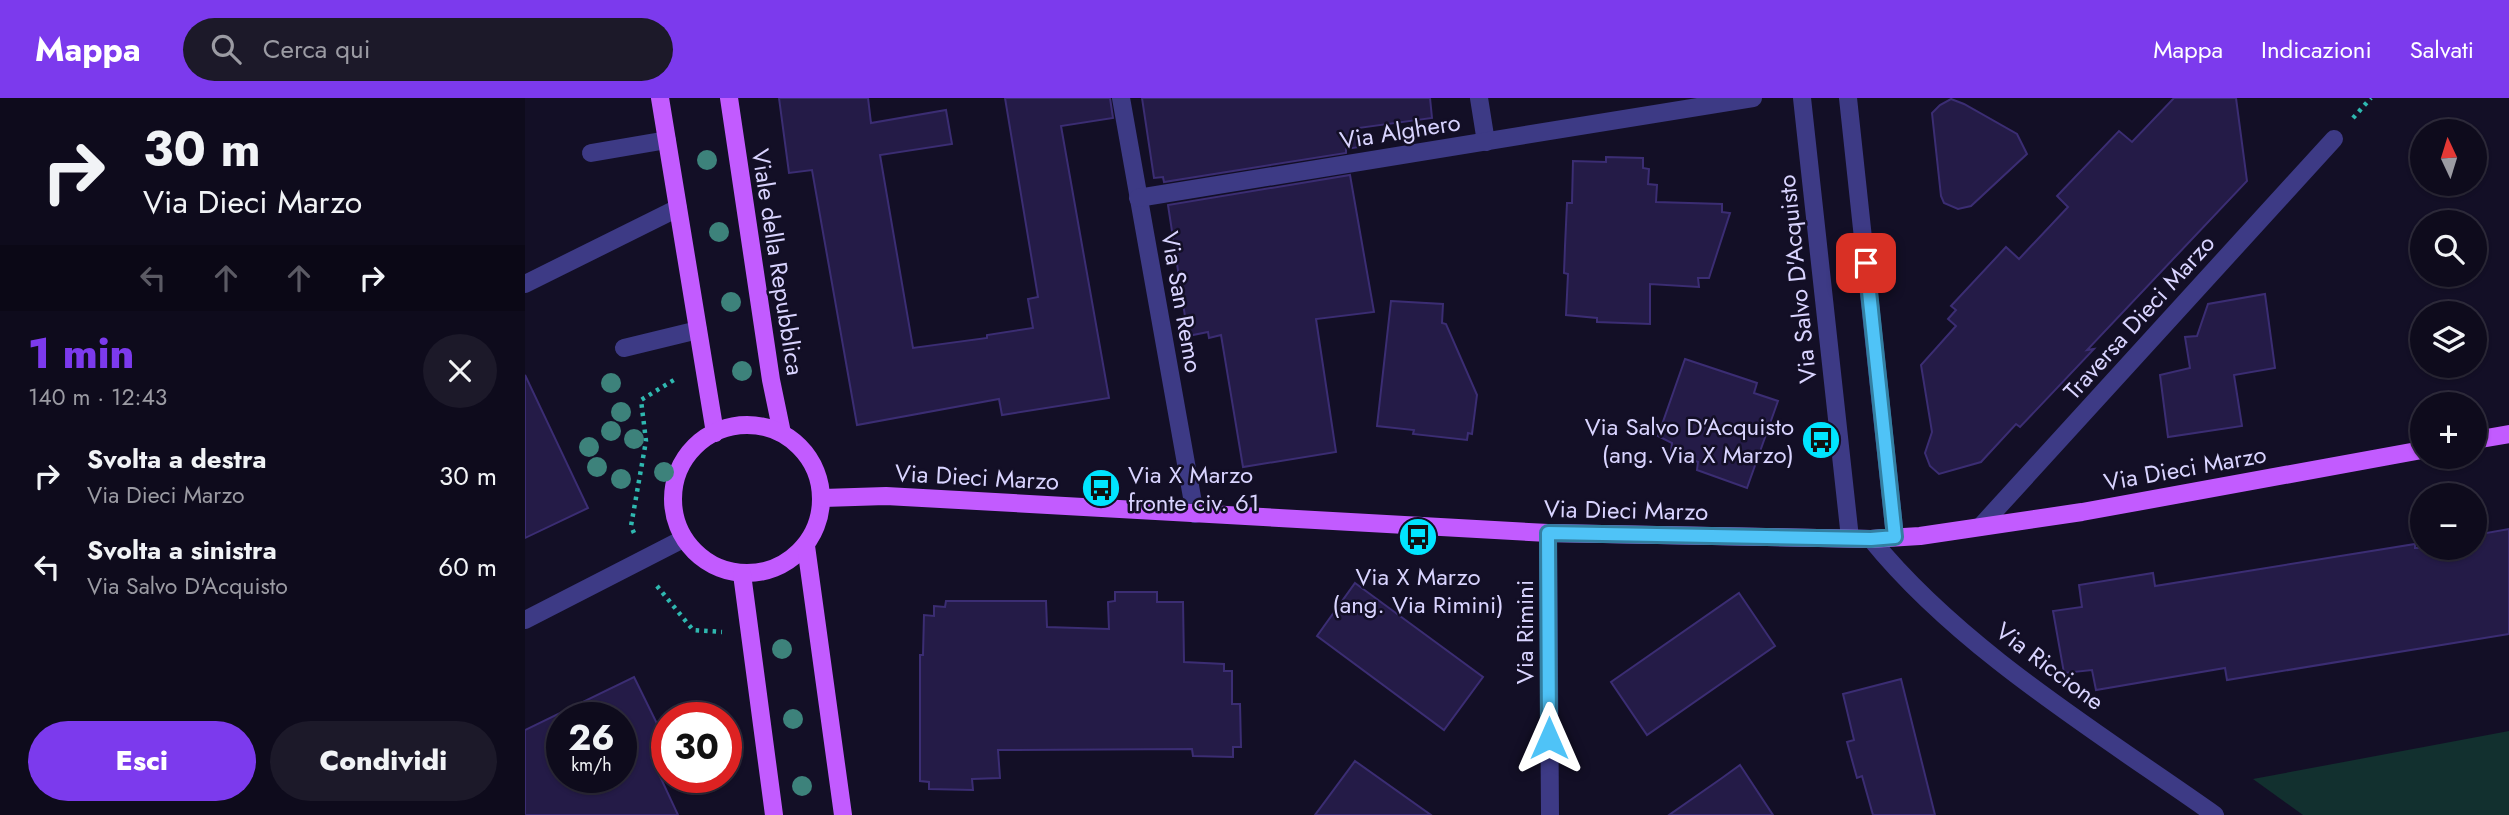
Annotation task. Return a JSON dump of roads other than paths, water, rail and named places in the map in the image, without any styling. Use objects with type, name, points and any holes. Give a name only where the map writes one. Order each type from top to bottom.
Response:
[{"type":"main road","points":[[660,98],[715,433]]},
{"type":"main road","name":"Viale della Repubblica","points":[[729,98],[771,380],[782,433]]},
{"type":"main road","points":[[750,425],[767,427],[782,433],[800,446],[813,464],[820,481],[823,498],[818,524],[806,546],[788,562],[766,572],[742,574],[720,570],[699,557],[684,539],[674,518],[673,495],[677,474],[687,455],[700,442],[715,433],[750,425]]},
{"type":"main road","points":[[2487,438],[2509,434]]},
{"type":"main road","name":"Via Dieci Marzo","points":[[823,498],[886,496],[1548,533],[1871,539],[1920,536],[2082,512],[2410,452]]},
{"type":"main road","points":[[806,546],[843,815]]},
{"type":"main road","points":[[742,574],[774,815]]},
{"type":"street","name":"Via San Remo","points":[[1121,98],[1195,514]]},
{"type":"street","points":[[1479,98],[1486,142]]},
{"type":"street","name":"Via Alghero","points":[[1138,198],[1753,98]]},
{"type":"street","name":"Via Salvo D'Acquisto","points":[[1802,98],[1850,538]]},
{"type":"street","points":[[1848,98],[1895,537]]},
{"type":"street","name":"Traversa Dieci Marzo","points":[[1980,527],[2334,139]]},
{"type":"street","points":[[591,153],[667,140]]},
{"type":"street","points":[[525,284],[678,208]]},
{"type":"street","points":[[624,348],[698,330]]},
{"type":"street","name":"Via Rimini","points":[[1548,533],[1550,815]]},
{"type":"street","points":[[525,620],[684,539]]},
{"type":"street","name":"Via Riccione","points":[[1871,539],[1891,563],[1937,608],[2010,669],[2215,815]]},
{"type":"place","name":"Via Salvo D’Acquisto (ang. Via X Marzo)","points":[[1821,440]]},
{"type":"place","name":"Via X Marzo fronte civ. 61","points":[[1101,488]]},
{"type":"place","name":"Via X Marzo (ang. Via Rimini)","points":[[1418,537]]}]
